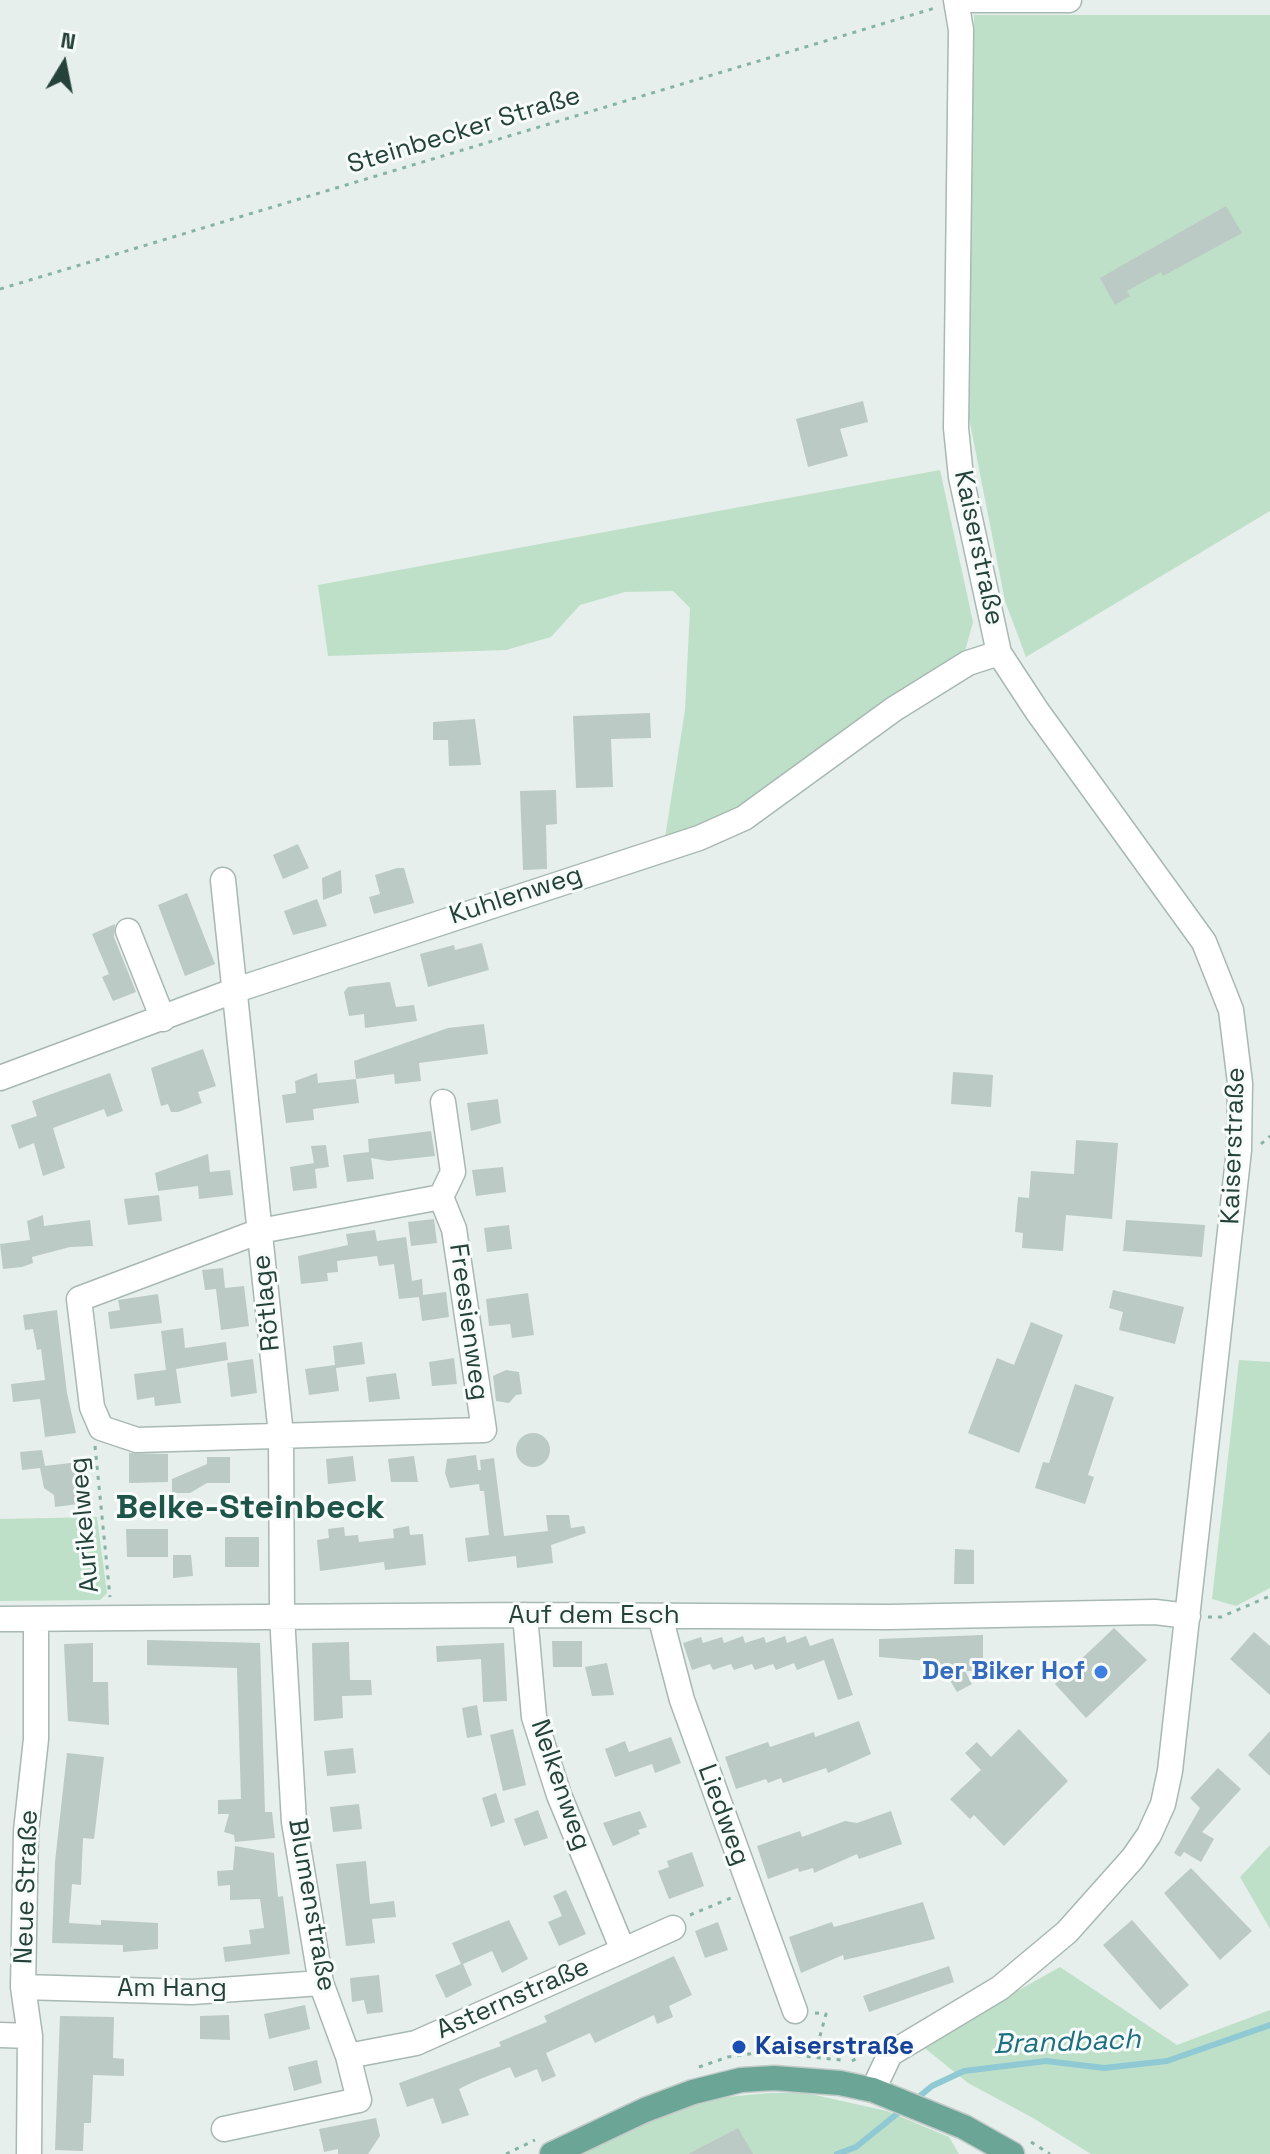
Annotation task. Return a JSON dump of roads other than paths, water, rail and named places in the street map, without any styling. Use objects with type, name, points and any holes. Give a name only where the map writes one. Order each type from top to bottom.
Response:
[{"type":"main road","points":[[552,2154],[645,2110],[693,2092],[741,2080],[809,2080],[882,2093],[921,2108],[1012,2154]]},
{"type":"street","points":[[950,5],[1069,0]]},
{"type":"street","name":"Kaiserstraße","points":[[882,2093],[890,2054],[1000,1988],[1067,1932],[1149,1835],[1163,1804],[1170,1771],[1239,1150],[1240,1083],[1231,1010],[1219,974],[1188,915],[1037,711],[999,653],[966,503],[956,428],[961,30],[950,5]]},
{"type":"street","name":"Kuhlenweg","points":[[0,1078],[236,990],[699,838],[744,818],[894,709],[968,663],[999,653]]},
{"type":"street","name":"Rötlage","points":[[223,880],[281,1435],[282,1616]]},
{"type":"street","points":[[128,931],[163,1019]]},
{"type":"street","points":[[281,1435],[137,1440],[101,1428],[92,1407],[79,1299],[260,1231],[441,1197],[453,1172],[443,1102]]},
{"type":"street","name":"Freesienweg","points":[[281,1435],[484,1430],[454,1229],[441,1197]]},
{"type":"street","name":"Auf dem Esch","points":[[0,1619],[1155,1612],[1188,1616]]},
{"type":"street","name":"Nelkenweg","points":[[525,1615],[534,1717],[559,1795],[622,1948]]},
{"type":"street","name":"Blumenstraße","points":[[224,2129],[359,2100],[348,2056],[321,1983],[294,1822],[282,1616]]},
{"type":"street","name":"Liedweg","points":[[660,1616],[682,1700],[795,2011]]},
{"type":"street","name":"Neue Straße","points":[[29,2154],[30,2036],[23,1987],[26,1831],[36,1739],[36,1619]]},
{"type":"street","name":"Asternstraße","points":[[348,2056],[429,2037],[622,1948],[673,1928]]},
{"type":"street","name":"Am Hang","points":[[23,1987],[192,1992],[321,1983]]},
{"type":"street","points":[[0,2035],[30,2036]]},
{"type":"waterway","name":"Brandbach","points":[[915,2100],[932,2086],[964,2071],[1046,2061],[1104,2068],[1167,2061],[1270,2025]]},
{"type":"waterway","name":"Brandbach","points":[[837,2154],[856,2147],[903,2109]]},
{"type":"place","name":"Der Biker Hof","points":[[1101,1672]]},
{"type":"place","name":"Kaiserstraße","points":[[739,2047]]},
{"type":"district","name":"Belke-Steinbeck","points":[[250,1509]]}]
